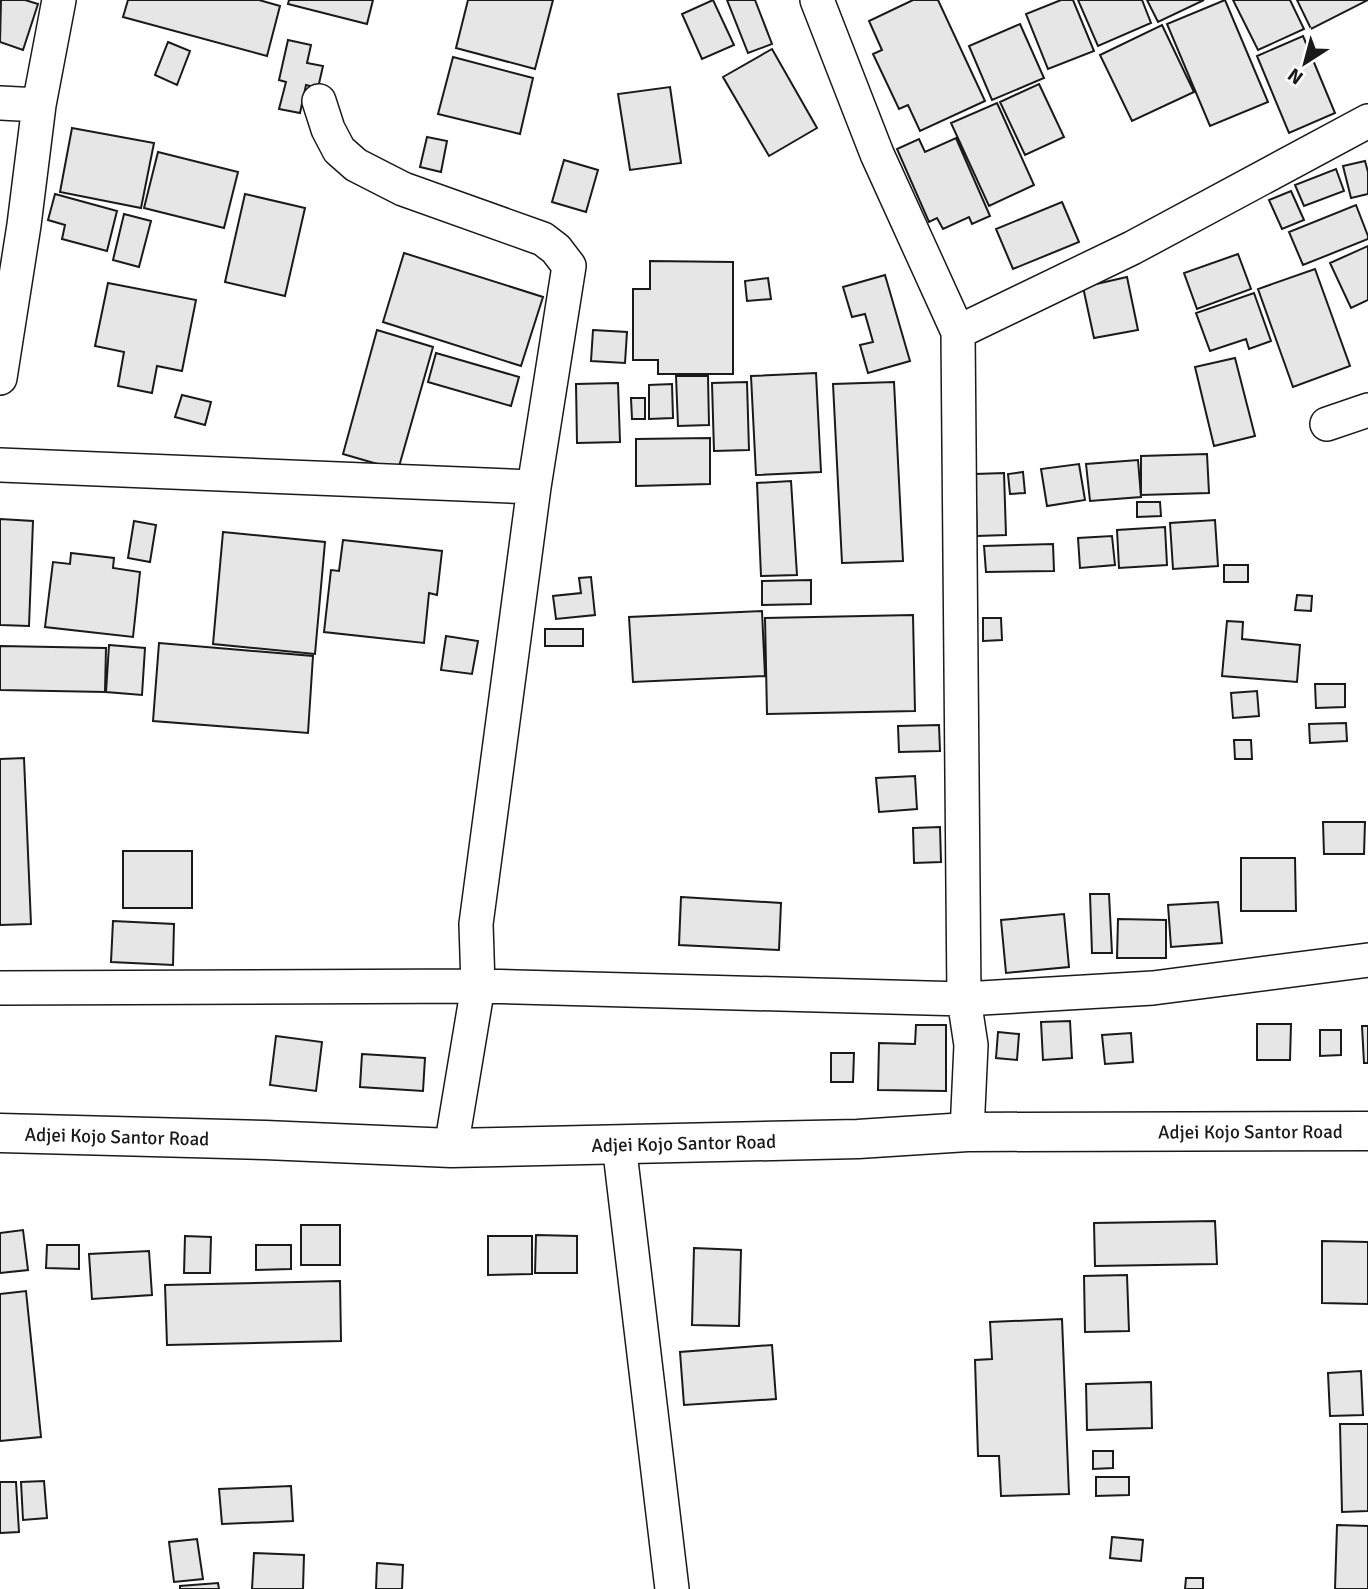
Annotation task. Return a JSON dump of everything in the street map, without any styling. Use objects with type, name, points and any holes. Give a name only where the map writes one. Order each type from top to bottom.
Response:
[{"type":"street","points":[[0,377],[24,225],[39,106],[59,0]]},
{"type":"street","points":[[817,0],[877,154],[958,331],[964,999],[971,1045],[967,1132]]},
{"type":"street","points":[[319,101],[328,129],[339,150],[356,165],[403,189],[543,239],[556,249],[569,266],[534,487],[476,924],[478,986],[451,1148]]},
{"type":"street","points":[[0,103],[39,106]]},
{"type":"street","points":[[958,331],[1132,248],[1368,121]]},
{"type":"street","points":[[1327,424],[1368,410]]},
{"type":"street","points":[[0,465],[534,487]]},
{"type":"street","points":[[0,988],[478,986],[964,999],[1153,988],[1368,960]]},
{"type":"street","name":"Adjei Kojo Santor Road","points":[[0,1133],[451,1148],[858,1139],[967,1132],[1368,1131]]},
{"type":"street","points":[[619,1144],[672,1589]]},
{"type":"building","points":[[1,0],[25,0],[38,4],[23,50],[0,42]]},
{"type":"building","points":[[128,0],[259,0],[280,6],[267,56],[123,17]]},
{"type":"building","points":[[289,0],[373,0],[367,24],[288,4]]},
{"type":"building","points":[[468,0],[553,0],[535,69],[456,48]]},
{"type":"building","points":[[713,0],[734,45],[702,59],[682,14]]},
{"type":"building","points":[[727,0],[755,0],[772,44],[748,53]]},
{"type":"building","points":[[913,0],[938,0],[985,101],[920,131],[908,105],[899,109],[873,54],[882,50],[869,21]]},
{"type":"building","points":[[1061,0],[1073,0],[1094,51],[1048,69],[1026,14]]},
{"type":"building","points":[[1078,0],[1142,0],[1151,23],[1098,46]]},
{"type":"building","points":[[1147,0],[1204,0],[1158,22]]},
{"type":"building","points":[[1225,0],[1268,102],[1210,126],[1167,24]]},
{"type":"building","points":[[1233,0],[1290,0],[1304,29],[1258,50]]},
{"type":"building","points":[[1297,0],[1368,0],[1311,29]]},
{"type":"building","points":[[1020,24],[1044,78],[992,100],[969,46]]},
{"type":"building","points":[[1162,25],[1194,92],[1132,121],[1100,55]]},
{"type":"building","points":[[1303,36],[1335,113],[1289,133],[1257,56]]},
{"type":"building","points":[[288,40],[311,45],[307,63],[323,66],[318,88],[306,85],[300,113],[279,109],[286,82],[279,80]]},
{"type":"building","points":[[168,42],[190,51],[177,85],[155,75]]},
{"type":"building","points":[[772,49],[817,128],[769,156],[723,77]]},
{"type":"building","points":[[453,57],[533,78],[520,134],[438,114]]},
{"type":"building","points":[[1039,84],[1064,137],[1025,155],[1000,102]]},
{"type":"building","points":[[670,87],[681,163],[630,170],[618,94]]},
{"type":"building","points":[[997,103],[1034,185],[989,206],[951,123]]},
{"type":"building","points":[[72,128],[154,143],[141,208],[60,192]]},
{"type":"building","points":[[427,137],[447,141],[441,172],[420,167]]},
{"type":"building","points":[[956,138],[990,216],[972,224],[969,217],[943,229],[937,218],[929,222],[897,149],[919,139],[925,152]]},
{"type":"building","points":[[158,152],[238,172],[224,228],[144,208]]},
{"type":"building","points":[[564,160],[598,170],[586,212],[552,202]]},
{"type":"building","points":[[1365,161],[1368,194],[1351,198],[1343,166]]},
{"type":"building","points":[[1336,169],[1344,191],[1304,206],[1295,185]]},
{"type":"building","points":[[1291,191],[1304,220],[1282,229],[1269,200]]},
{"type":"building","points":[[55,194],[117,211],[107,251],[62,239],[65,225],[48,220]]},
{"type":"building","points":[[245,194],[305,208],[285,296],[225,282]]},
{"type":"building","points":[[1062,202],[1079,242],[1013,269],[996,229]]},
{"type":"building","points":[[1356,205],[1368,239],[1303,265],[1289,232]]},
{"type":"building","points":[[124,214],[151,221],[139,267],[113,260]]},
{"type":"building","points":[[1368,246],[1368,300],[1351,308],[1330,263]]},
{"type":"building","points":[[404,253],[543,297],[521,366],[383,322]]},
{"type":"building","points":[[1238,254],[1251,289],[1197,309],[1184,273]]},
{"type":"building","points":[[650,261],[733,262],[733,374],[658,374],[658,360],[633,360],[633,289],[650,289]]},
{"type":"building","points":[[1315,269],[1350,366],[1293,387],[1258,289]]},
{"type":"building","points":[[885,275],[910,361],[868,373],[860,345],[873,342],[865,314],[852,317],[843,287]]},
{"type":"building","points":[[1127,277],[1138,330],[1094,338],[1083,287]]},
{"type":"building","points":[[768,278],[771,299],[747,301],[745,281]]},
{"type":"building","points":[[108,283],[196,300],[182,371],[157,366],[152,393],[118,386],[124,352],[95,346]]},
{"type":"building","points":[[1254,293],[1271,341],[1249,349],[1246,339],[1210,351],[1196,313]]},
{"type":"building","points":[[377,330],[433,347],[398,470],[343,454]]},
{"type":"building","points":[[593,330],[627,332],[625,363],[591,361]]},
{"type":"building","points":[[436,353],[519,377],[511,406],[428,382]]},
{"type":"building","points":[[1235,358],[1255,436],[1214,446],[1195,367]]},
{"type":"building","points":[[816,373],[821,472],[756,475],[751,376]]},
{"type":"building","points":[[676,376],[708,376],[709,425],[678,426]]},
{"type":"building","points":[[747,382],[749,450],[714,451],[712,383]]},
{"type":"building","points":[[894,382],[903,561],[842,563],[833,384]]},
{"type":"building","points":[[618,383],[620,442],[577,443],[576,384]]},
{"type":"building","points":[[672,384],[673,418],[649,419],[649,385]]},
{"type":"building","points":[[182,395],[211,402],[205,425],[175,417]]},
{"type":"building","points":[[631,398],[645,398],[645,419],[632,419]]},
{"type":"building","points":[[710,438],[710,484],[636,486],[636,439]]},
{"type":"building","points":[[1207,454],[1209,493],[1141,495],[1141,456]]},
{"type":"building","points":[[1138,460],[1141,497],[1090,501],[1086,464]]},
{"type":"building","points":[[1079,464],[1085,500],[1047,506],[1041,469]]},
{"type":"building","points":[[1023,472],[1025,493],[1010,494],[1008,474]]},
{"type":"building","points":[[1004,473],[1006,535],[977,536],[975,474]]},
{"type":"building","points":[[791,481],[797,575],[761,576],[757,483]]},
{"type":"building","points":[[1137,502],[1160,502],[1161,516],[1137,517]]},
{"type":"building","points":[[0,519],[33,521],[29,626],[0,625]]},
{"type":"building","points":[[1215,520],[1218,566],[1173,569],[1170,523]]},
{"type":"building","points":[[134,521],[156,525],[150,562],[128,558]]},
{"type":"building","points":[[1165,527],[1167,565],[1119,568],[1117,530]]},
{"type":"building","points":[[223,532],[325,542],[315,654],[213,644]]},
{"type":"building","points":[[1112,536],[1115,565],[1080,568],[1078,538]]},
{"type":"building","points":[[343,540],[442,551],[437,595],[429,593],[424,643],[324,632],[331,570],[339,571]]},
{"type":"building","points":[[1053,544],[1054,571],[986,572],[984,546]]},
{"type":"building","points":[[71,553],[114,558],[113,568],[140,572],[133,637],[45,627],[53,562],[70,564]]},
{"type":"building","points":[[1224,565],[1248,565],[1248,582],[1224,582]]},
{"type":"building","points":[[591,577],[595,615],[556,619],[553,596],[581,593],[579,578]]},
{"type":"building","points":[[811,580],[811,604],[762,605],[762,581]]},
{"type":"building","points":[[1297,595],[1312,596],[1311,611],[1295,610]]},
{"type":"building","points":[[762,611],[765,676],[633,682],[629,617]]},
{"type":"building","points":[[913,615],[915,711],[767,714],[765,618]]},
{"type":"building","points":[[983,618],[1001,618],[1002,640],[983,641]]},
{"type":"building","points":[[1227,621],[1243,622],[1242,639],[1300,645],[1297,682],[1222,676]]},
{"type":"building","points":[[545,629],[583,629],[583,646],[545,646]]},
{"type":"building","points":[[446,636],[478,641],[472,674],[441,670]]},
{"type":"building","points":[[159,643],[313,656],[308,733],[153,721]]},
{"type":"building","points":[[109,645],[145,648],[142,695],[106,692]]},
{"type":"building","points":[[0,646],[106,648],[105,692],[0,690]]},
{"type":"building","points":[[1315,684],[1345,684],[1345,707],[1316,708]]},
{"type":"building","points":[[1257,691],[1259,716],[1233,718],[1231,693]]},
{"type":"building","points":[[1346,723],[1347,741],[1310,743],[1309,724]]},
{"type":"building","points":[[939,725],[940,751],[899,752],[898,726]]},
{"type":"building","points":[[1234,740],[1251,740],[1252,759],[1235,759]]},
{"type":"building","points":[[24,758],[31,924],[0,925],[0,759]]},
{"type":"building","points":[[915,776],[917,809],[879,812],[876,778]]},
{"type":"building","points":[[1323,822],[1365,822],[1364,854],[1324,854]]},
{"type":"building","points":[[940,827],[941,862],[914,863],[913,828]]},
{"type":"building","points":[[123,851],[192,851],[192,908],[123,908]]},
{"type":"building","points":[[1241,858],[1295,858],[1296,911],[1241,911]]},
{"type":"building","points":[[1090,894],[1109,894],[1112,953],[1092,953]]},
{"type":"building","points":[[681,897],[781,903],[779,950],[679,945]]},
{"type":"building","points":[[1218,902],[1222,943],[1171,947],[1168,905]]},
{"type":"building","points":[[1064,914],[1069,967],[1006,973],[1001,920]]},
{"type":"building","points":[[1118,919],[1166,920],[1166,958],[1117,958]]},
{"type":"building","points":[[113,921],[174,924],[173,965],[111,962]]},
{"type":"building","points":[[1070,1021],[1072,1058],[1043,1060],[1041,1022]]},
{"type":"building","points":[[1257,1024],[1291,1024],[1290,1060],[1257,1060]]},
{"type":"building","points":[[916,1025],[946,1025],[946,1091],[878,1090],[879,1043],[915,1044]]},
{"type":"building","points":[[1362,1026],[1368,1026],[1368,1063],[1364,1063]]},
{"type":"building","points":[[1320,1030],[1341,1030],[1341,1055],[1320,1056]]},
{"type":"building","points":[[998,1032],[1019,1034],[1017,1060],[996,1058]]},
{"type":"building","points":[[1131,1033],[1133,1062],[1105,1064],[1102,1035]]},
{"type":"building","points":[[276,1036],[322,1042],[316,1091],[270,1085]]},
{"type":"building","points":[[831,1053],[854,1053],[853,1082],[831,1082]]},
{"type":"building","points":[[362,1054],[425,1058],[423,1091],[360,1087]]},
{"type":"building","points":[[1215,1221],[1217,1264],[1095,1266],[1094,1223]]},
{"type":"building","points":[[301,1225],[340,1225],[340,1265],[301,1265]]},
{"type":"building","points":[[23,1230],[28,1270],[0,1273],[0,1233]]},
{"type":"building","points":[[536,1235],[577,1236],[577,1273],[535,1273]]},
{"type":"building","points":[[185,1236],[211,1237],[210,1273],[184,1273]]},
{"type":"building","points":[[488,1236],[532,1236],[532,1274],[488,1275]]},
{"type":"building","points":[[1322,1241],[1368,1242],[1368,1304],[1322,1303]]},
{"type":"building","points":[[47,1245],[79,1245],[79,1269],[46,1268]]},
{"type":"building","points":[[256,1245],[291,1245],[291,1269],[256,1270]]},
{"type":"building","points":[[694,1248],[741,1250],[739,1326],[692,1325]]},
{"type":"building","points":[[149,1251],[152,1295],[92,1299],[89,1254]]},
{"type":"building","points":[[1127,1275],[1129,1331],[1085,1332],[1084,1276]]},
{"type":"building","points":[[340,1281],[341,1341],[167,1345],[165,1285]]},
{"type":"building","points":[[26,1291],[41,1437],[0,1441],[0,1294]]},
{"type":"building","points":[[1062,1319],[1069,1494],[1001,1496],[999,1456],[978,1456],[975,1360],[992,1359],[990,1322]]},
{"type":"building","points":[[772,1345],[776,1399],[684,1405],[680,1352]]},
{"type":"building","points":[[1361,1371],[1363,1415],[1330,1416],[1328,1373]]},
{"type":"building","points":[[1151,1382],[1152,1428],[1087,1430],[1086,1384]]},
{"type":"building","points":[[1340,1424],[1368,1424],[1368,1511],[1342,1512]]},
{"type":"building","points":[[1093,1451],[1113,1451],[1113,1468],[1093,1469]]},
{"type":"building","points":[[1096,1477],[1129,1477],[1129,1495],[1096,1496]]},
{"type":"building","points":[[44,1481],[47,1518],[23,1520],[21,1482]]},
{"type":"building","points":[[0,1482],[16,1482],[19,1532],[0,1533]]},
{"type":"building","points":[[291,1486],[293,1521],[222,1524],[219,1489]]},
{"type":"building","points":[[1337,1525],[1368,1526],[1368,1589],[1335,1589]]},
{"type":"building","points":[[1112,1537],[1143,1540],[1141,1561],[1110,1558]]},
{"type":"building","points":[[197,1539],[203,1579],[174,1582],[169,1542]]},
{"type":"building","points":[[254,1553],[304,1555],[303,1589],[252,1589]]},
{"type":"building","points":[[377,1563],[403,1565],[402,1589],[376,1589]]},
{"type":"building","points":[[1186,1578],[1203,1578],[1203,1589],[1185,1589]]},
{"type":"building","points":[[218,1583],[219,1589],[180,1589],[180,1586]]}]
